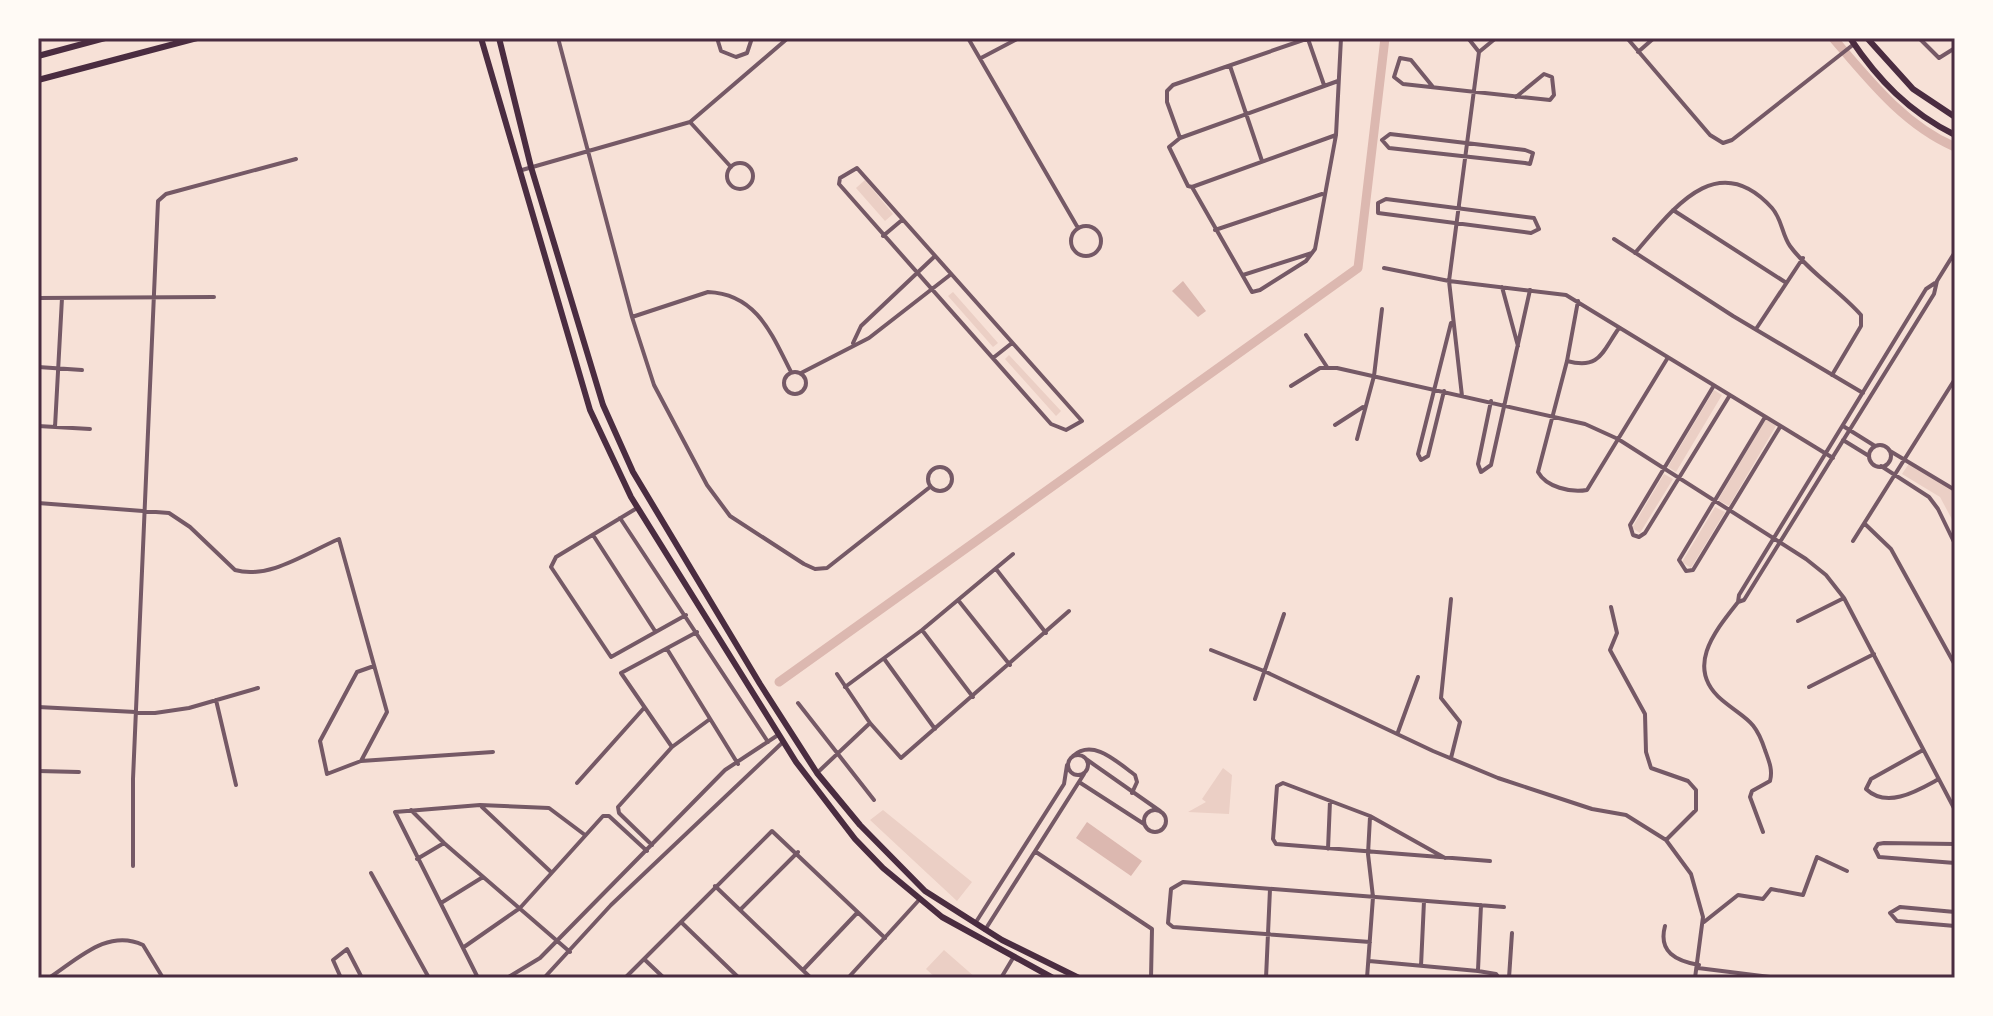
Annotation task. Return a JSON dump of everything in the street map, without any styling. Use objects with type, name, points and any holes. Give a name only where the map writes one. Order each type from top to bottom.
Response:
[{"type":"main road","points":[[38,56],[105,38]]},
{"type":"main road","points":[[38,80],[197,38]]},
{"type":"main road","points":[[481,38],[590,410],[637,508],[778,735],[855,839],[919,900],[1013,958],[1053,978]]},
{"type":"main road","points":[[499,38],[531,167],[603,405],[626,460],[817,773],[860,825],[925,891],[985,930],[1079,978]]},
{"type":"main road","points":[[1867,38],[1903,79],[1936,107],[1955,117]]},
{"type":"main road","points":[[1852,41],[1876,74],[1904,104],[1955,135]]},
{"type":"street","points":[[558,38],[632,317],[654,385],[707,485],[730,516],[749,531],[815,569],[834,565],[930,487]]},
{"type":"street","points":[[717,38],[726,54],[736,57],[747,53]]},
{"type":"street","points":[[747,53],[752,38]]},
{"type":"street","points":[[522,170],[690,122],[788,38]]},
{"type":"street","points":[[968,38],[1078,228]]},
{"type":"street","points":[[981,58],[1019,38]]},
{"type":"street","points":[[1180,138],[1167,102],[1167,91],[1173,85],[1308,38],[1324,85]]},
{"type":"street","points":[[1338,81],[1180,138],[1169,147],[1188,186],[1192,187],[1215,230],[1256,292],[1312,253],[1336,135],[1341,38]]},
{"type":"street","points":[[1468,38],[1479,52]]},
{"type":"street","points":[[1462,396],[1449,281],[1479,52],[1496,38]]},
{"type":"street","points":[[1627,38],[1710,135],[1723,143],[1732,140],[1839,56],[1852,41]]},
{"type":"street","points":[[1638,52],[1654,38]]},
{"type":"street","points":[[1919,38],[1939,58],[1955,48]]},
{"type":"street","points":[[747,53],[755,65]]},
{"type":"street","points":[[1433,87],[1411,60],[1400,58],[1394,72],[1397,81],[1433,87],[1516,97],[1553,98],[1552,77],[1544,74],[1516,97]]},
{"type":"street","points":[[1230,66],[1262,161]]},
{"type":"street","points":[[690,122],[731,167]]},
{"type":"street","points":[[1390,134],[1466,143],[1530,151],[1534,157],[1530,164],[1464,157],[1389,148],[1382,140],[1390,134]]},
{"type":"street","points":[[1192,187],[1336,135]]},
{"type":"street","points":[[133,866],[133,779],[138,711],[151,300],[160,197],[296,159]]},
{"type":"street","points":[[738,163],[750,167],[754,174],[750,186],[737,189],[729,184],[727,176],[731,167],[738,163]]},
{"type":"street","points":[[860,168],[950,275],[1082,421],[1066,430],[1051,424],[883,236],[840,187],[840,178],[860,168]]},
{"type":"street","points":[[1635,253],[1673,210],[1699,187],[1715,183],[1736,186],[1770,205],[1789,244],[1862,318],[1861,326],[1832,375]]},
{"type":"street","points":[[1215,230],[1323,193]]},
{"type":"street","points":[[1386,199],[1457,208],[1534,218],[1539,229],[1531,233],[1385,215],[1376,208],[1381,200],[1386,199]]},
{"type":"street","points":[[1673,210],[1785,282]]},
{"type":"street","points":[[883,236],[903,219]]},
{"type":"street","points":[[1088,226],[1100,235],[1100,246],[1094,254],[1084,256],[1075,251],[1071,241],[1078,228],[1088,226]]},
{"type":"street","points":[[1614,239],[1863,393]]},
{"type":"street","points":[[1738,602],[1744,600],[1781,545],[1934,294],[1937,281],[1955,252]]},
{"type":"street","points":[[1243,275],[1312,253]]},
{"type":"street","points":[[852,345],[861,326],[935,257]]},
{"type":"street","points":[[1755,329],[1803,258]]},
{"type":"street","points":[[1384,268],[1449,281],[1566,295],[1833,458]]},
{"type":"street","points":[[791,372],[801,373],[869,338],[950,275]]},
{"type":"street","points":[[1763,832],[1750,797],[1752,791],[1770,781],[1773,772],[1758,728],[1711,689],[1703,655],[1710,638],[1738,602],[1772,540],[1926,289],[1937,281]]},
{"type":"street","points":[[1502,287],[1519,348]]},
{"type":"street","points":[[1491,401],[1478,464],[1481,472],[1491,465],[1530,290]]},
{"type":"street","points":[[632,317],[708,292],[720,293],[761,315],[791,372]]},
{"type":"street","points":[[38,298],[151,300],[214,297]]},
{"type":"street","points":[[55,427],[62,298]]},
{"type":"street","points":[[1578,301],[1567,361],[1538,472],[1545,482],[1587,490],[1667,359]]},
{"type":"street","points":[[1357,439],[1374,376],[1382,309]]},
{"type":"street","points":[[1444,391],[1428,456],[1421,460],[1418,454],[1452,319]]},
{"type":"street","points":[[1567,361],[1582,365],[1597,360],[1619,328]]},
{"type":"street","points":[[1306,335],[1327,367]]},
{"type":"street","points":[[993,358],[1012,343]]},
{"type":"street","points":[[38,367],[82,370]]},
{"type":"street","points":[[1291,386],[1327,367],[1505,404],[1585,424],[1618,439],[1826,575],[1844,598],[1955,810]]},
{"type":"street","points":[[791,372],[784,385],[795,394],[806,386],[801,373]]},
{"type":"street","points":[[1853,541],[1955,379]]},
{"type":"street","points":[[1714,386],[1630,525],[1633,535],[1642,536],[1730,395]]},
{"type":"street","points":[[1335,425],[1365,405]]},
{"type":"street","points":[[1765,417],[1679,560],[1686,571],[1693,570],[1780,427]]},
{"type":"street","points":[[38,426],[90,429]]},
{"type":"street","points":[[1843,426],[1875,446],[1882,445],[1906,458],[1955,490]]},
{"type":"street","points":[[1837,436],[1869,456],[1872,463],[1929,497],[1955,544]]},
{"type":"street","points":[[1869,456],[1875,446]]},
{"type":"street","points":[[1881,466],[1890,461],[1890,451]]},
{"type":"street","points":[[932,469],[948,469],[952,481],[948,488],[941,491],[930,487],[928,480],[932,469]]},
{"type":"street","points":[[38,503],[169,513],[190,527],[235,570],[245,573],[271,569],[339,539],[387,712],[361,761]]},
{"type":"street","points":[[637,508],[556,557],[551,567],[607,655],[614,656],[686,615]]},
{"type":"street","points":[[620,518],[768,742]]},
{"type":"street","points":[[1864,523],[1891,549],[1955,665]]},
{"type":"street","points":[[593,535],[655,631]]},
{"type":"street","points":[[845,687],[885,660],[1013,554]]},
{"type":"street","points":[[996,569],[1046,633]]},
{"type":"street","points":[[1798,621],[1844,598]]},
{"type":"street","points":[[1451,599],[1441,698],[1460,722],[1451,758]]},
{"type":"street","points":[[958,600],[1010,665]]},
{"type":"street","points":[[1611,607],[1617,633],[1610,650],[1645,714],[1647,761],[1651,768],[1688,781],[1696,790],[1696,810],[1666,840]]},
{"type":"street","points":[[837,674],[898,758],[973,697],[1069,611]]},
{"type":"street","points":[[1255,699],[1284,614]]},
{"type":"street","points":[[922,630],[973,697]]},
{"type":"street","points":[[672,747],[621,673],[697,632]]},
{"type":"street","points":[[667,649],[738,764]]},
{"type":"street","points":[[1211,650],[1264,671],[1451,758],[1592,809],[1626,815],[1666,840],[1691,874],[1704,922],[1695,978]]},
{"type":"street","points":[[1809,687],[1874,654]]},
{"type":"street","points":[[885,660],[935,729]]},
{"type":"street","points":[[374,666],[357,672],[320,741],[327,774],[361,761],[493,752]]},
{"type":"street","points":[[1398,732],[1418,677]]},
{"type":"street","points":[[732,685],[743,678]]},
{"type":"street","points":[[38,707],[171,711],[258,688]]},
{"type":"street","points":[[216,700],[236,785]]},
{"type":"street","points":[[798,703],[874,800]]},
{"type":"street","points":[[577,783],[644,708]]},
{"type":"street","points":[[652,845],[619,813],[618,807],[672,747],[710,719]]},
{"type":"street","points":[[817,773],[870,723]]},
{"type":"street","points":[[507,978],[532,964],[557,941],[725,770],[778,735]]},
{"type":"street","points":[[544,978],[611,905],[783,742]]},
{"type":"street","points":[[975,924],[1064,784],[1067,765],[1081,749],[1094,748],[1135,775],[1137,782],[1132,793]]},
{"type":"street","points":[[1923,750],[1871,779],[1866,789],[1871,794],[1900,797],[1938,779]]},
{"type":"street","points":[[1073,756],[1086,759],[1160,811],[1166,820],[1162,830],[1151,832],[1144,824],[1079,782]]},
{"type":"street","points":[[985,930],[1084,774],[1088,765],[1086,759]]},
{"type":"street","points":[[1067,765],[1072,774],[1084,774]]},
{"type":"street","points":[[38,771],[79,772]]},
{"type":"street","points":[[1445,858],[1370,816],[1279,783],[1273,839],[1279,845],[1368,854],[1490,861]]},
{"type":"street","points":[[1948,797],[1955,793]]},
{"type":"street","points":[[1328,849],[1330,801]]},
{"type":"street","points":[[480,805],[551,872]]},
{"type":"street","points":[[478,978],[394,816],[397,811],[480,805],[549,808],[585,835]]},
{"type":"street","points":[[410,809],[444,843],[570,952]]},
{"type":"street","points":[[1144,824],[1149,811],[1160,811]]},
{"type":"street","points":[[464,947],[520,908],[585,835],[607,816],[647,851]]},
{"type":"street","points":[[1367,978],[1373,897],[1368,854],[1370,816]]},
{"type":"street","points":[[625,978],[770,831],[798,852],[885,938]]},
{"type":"street","points":[[417,859],[444,843]]},
{"type":"street","points":[[1955,844],[1884,843],[1875,849],[1879,857],[1955,863]]},
{"type":"street","points":[[740,910],[798,852]]},
{"type":"street","points":[[1036,852],[1148,925],[1154,940],[1151,978]]},
{"type":"street","points":[[1704,922],[1738,895],[1763,899],[1771,889],[1803,895],[1814,861],[1819,856],[1847,871]]},
{"type":"street","points":[[371,873],[429,978]]},
{"type":"street","points":[[441,903],[483,877]]},
{"type":"street","points":[[1370,942],[1180,929],[1170,926],[1168,918],[1171,889],[1177,883],[1504,907]]},
{"type":"street","points":[[715,886],[811,978]]},
{"type":"street","points":[[1266,978],[1270,889]]},
{"type":"street","points":[[848,978],[919,900]]},
{"type":"street","points":[[1421,966],[1424,901]]},
{"type":"street","points":[[1478,971],[1481,905]]},
{"type":"street","points":[[1955,912],[1900,907],[1890,913],[1897,921],[1955,926]]},
{"type":"street","points":[[803,970],[857,913]]},
{"type":"street","points":[[681,922],[739,978]]},
{"type":"street","points":[[1665,926],[1663,945],[1671,956],[1699,967],[1770,977]]},
{"type":"street","points":[[1509,978],[1512,933]]},
{"type":"street","points":[[49,978],[101,945],[119,938],[143,945],[162,976],[153,978]]},
{"type":"street","points":[[341,978],[333,960],[347,949],[362,978]]},
{"type":"street","points":[[1001,978],[1013,958]]},
{"type":"street","points":[[644,959],[664,978]]},
{"type":"street","points":[[1369,961],[1478,971],[1499,978]]},
{"type":"shaded area","points":[[865,180],[893,214],[885,221],[856,188]]},
{"type":"shaded area","points":[[1183,281],[1206,311],[1198,317],[1172,291]]},
{"type":"shaded area","points":[[953,292],[998,343],[993,347],[948,296]]},
{"type":"shaded area","points":[[1009,355],[1061,411],[1056,416],[1005,359]]},
{"type":"shaded area","points":[[1714,390],[1722,395],[1676,472],[1668,467]]},
{"type":"shaded area","points":[[1766,419],[1776,426],[1729,506],[1718,500]]},
{"type":"shaded area","points":[[1910,462],[1955,490],[1955,525],[1940,497],[1902,474]]},
{"type":"shaded area","points":[[1664,474],[1673,479],[1640,533],[1632,528]]},
{"type":"shaded area","points":[[1715,507],[1725,512],[1691,568],[1682,562]]},
{"type":"shaded area","points":[[1223,768],[1232,775],[1229,814],[1188,812],[1206,802],[1202,799]]},
{"type":"shaded area","points":[[883,810],[972,882],[957,901],[870,820]]},
{"type":"shaded area","points":[[1087,822],[1142,861],[1131,876],[1076,838]]},
{"type":"shaded area","points":[[944,950],[976,978],[936,978],[926,969]]},
{"type":"waterway","points":[[779,682],[1358,268],[1385,38]]},
{"type":"waterway","points":[[1833,38],[1903,114],[1955,147]]}]
